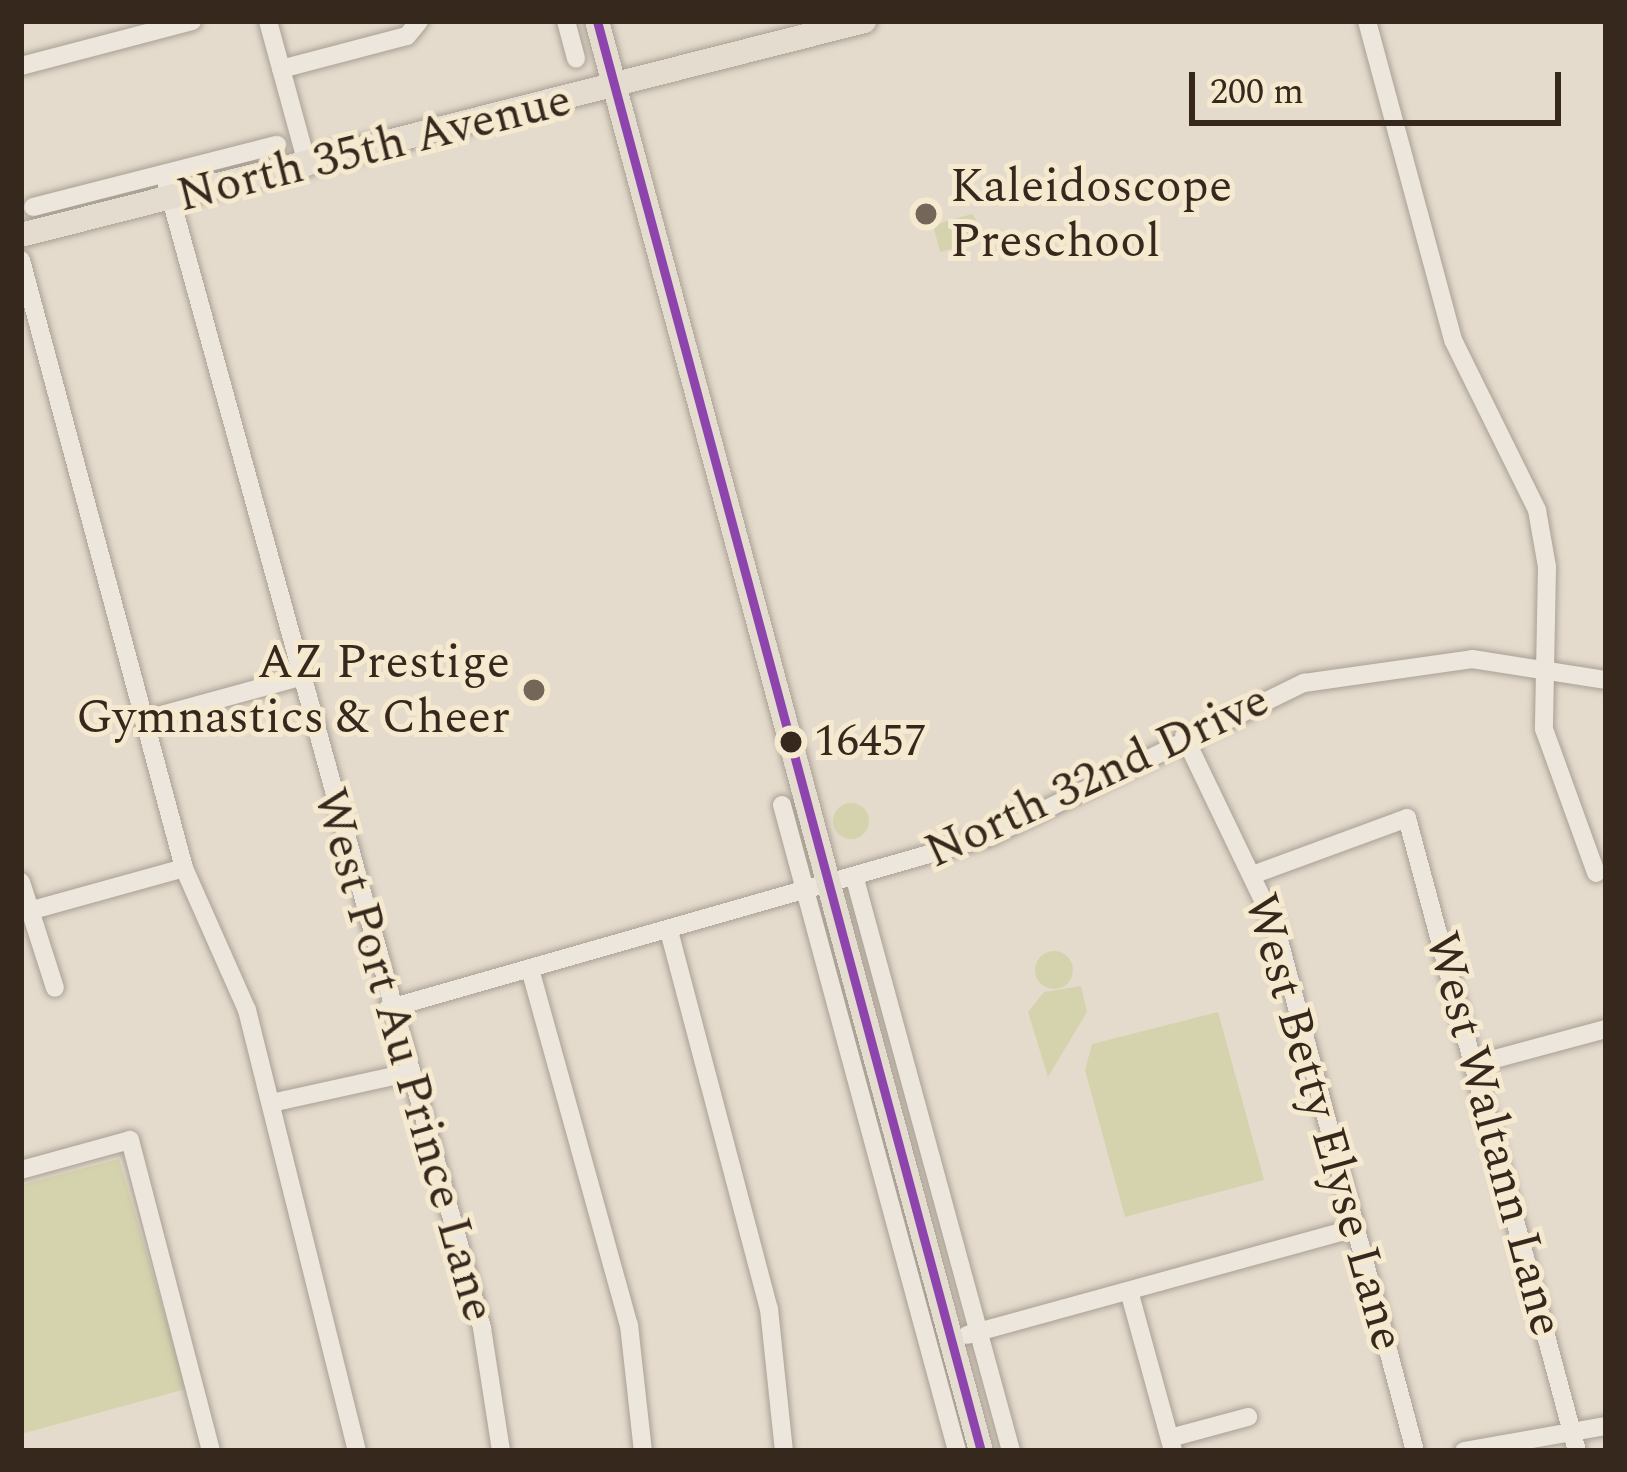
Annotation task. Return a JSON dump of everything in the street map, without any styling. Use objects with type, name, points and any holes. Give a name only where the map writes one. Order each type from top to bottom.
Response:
[{"type":"main road","points":[[597,21],[816,891],[981,1451]]},
{"type":"main road","name":"North 35th Avenue","points":[[21,235],[308,167],[864,21]]},
{"type":"street","points":[[21,66],[192,21]]},
{"type":"street","points":[[268,21],[308,167]]},
{"type":"street","points":[[566,21],[576,59]]},
{"type":"street","points":[[1367,21],[1453,340],[1537,510],[1543,663],[1556,779],[1596,873]]},
{"type":"street","points":[[281,69],[420,24]]},
{"type":"street","name":"North 35th Avenue","points":[[33,208],[277,145]]},
{"type":"street","name":"West Port Au Prince Lane","points":[[164,174],[387,1009],[491,1364],[501,1451]]},
{"type":"street","points":[[21,260],[184,868],[247,1010],[357,1451]]},
{"type":"street","name":"North 32nd Drive","points":[[387,1009],[816,891],[1016,825],[1184,736],[1304,682],[1364,669],[1543,663],[1606,680]]},
{"type":"street","points":[[143,720],[297,678]]},
{"type":"street","name":"West Betty Elyse Lane","points":[[1184,736],[1255,874],[1415,1451]]},
{"type":"street","points":[[782,806],[816,891],[957,1451]]},
{"type":"street","name":"West Waltann Lane","points":[[1255,874],[1407,818],[1575,1442]]},
{"type":"street","points":[[29,911],[184,868]]},
{"type":"street","points":[[855,879],[1011,1451]]},
{"type":"street","points":[[21,882],[55,988]]},
{"type":"street","points":[[669,931],[769,1309],[784,1451]]},
{"type":"street","points":[[530,969],[629,1325],[643,1451]]},
{"type":"street","points":[[1476,1064],[1606,1029]]},
{"type":"street","points":[[271,1103],[408,1073]]},
{"type":"street","points":[[21,1170],[130,1140],[211,1451]]},
{"type":"street","points":[[951,1340],[1356,1228]]},
{"type":"street","points":[[1129,1291],[1171,1445],[1248,1417]]},
{"type":"street","points":[[1465,1451],[1575,1442],[1606,1426]]},
{"type":"shaded area","points":[[972,214],[989,239],[940,252],[933,225]]},
{"type":"shaded area","points":[[851,803],[864,808],[869,821],[864,834],[851,839],[838,834],[833,821],[838,808]]},
{"type":"shaded area","points":[[1054,951],[1068,956],[1073,970],[1068,984],[1054,989],[1040,984],[1035,970],[1040,956]]},
{"type":"shaded area","points":[[1081,986],[1087,1012],[1048,1077],[1028,1012],[1044,992]]},
{"type":"shaded area","points":[[1218,1012],[1264,1180],[1125,1217],[1085,1070],[1092,1044]]},
{"type":"shaded area","points":[[119,1159],[186,1389],[21,1434],[21,1185]]},
{"type":"transit line","points":[[597,21],[981,1451]]},
{"type":"place","name":"Kaleidoscope Preschool","points":[[926,214]]},
{"type":"place","name":"AZ Prestige Gymnastics & Cheer","points":[[534,690]]},
{"type":"place","name":"16457","points":[[791,742]]}]
